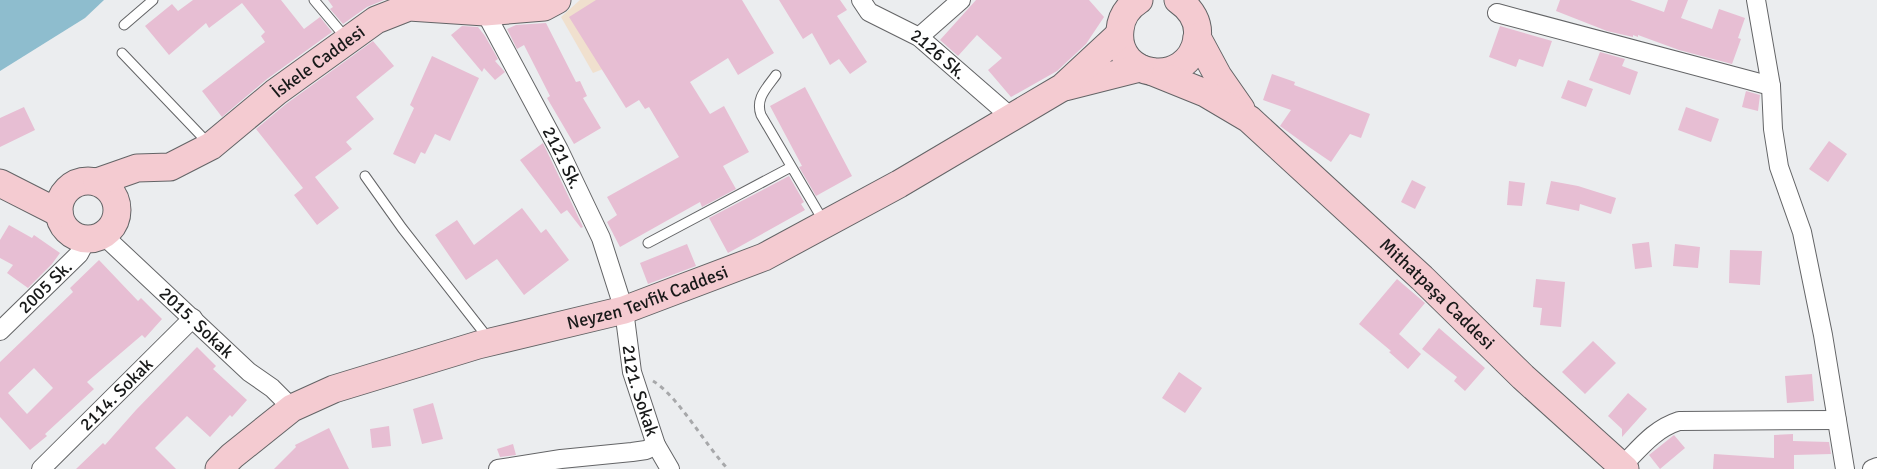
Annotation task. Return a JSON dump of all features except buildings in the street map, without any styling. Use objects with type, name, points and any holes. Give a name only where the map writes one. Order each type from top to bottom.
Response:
[{"type":"street","name":"İskele Caddesi","points":[[97,182],[137,168],[170,167],[211,146],[276,92],[375,20],[409,7],[485,12],[544,7],[557,0]]},
{"type":"street","name":"2126 Sk.","points":[[861,0],[869,12],[919,37],[1011,117]]},
{"type":"street","points":[[919,37],[961,0]]},
{"type":"street","points":[[1756,0],[1771,86],[1773,129],[1779,167],[1802,232],[1823,335],[1845,469]]},
{"type":"street","points":[[1128,3],[1119,35],[1125,54],[1146,70],[1205,93],[1249,119]]},
{"type":"street","name":"2121 Sk.","points":[[485,12],[559,150],[601,238],[624,310]]},
{"type":"street","points":[[1064,87],[1146,70],[1165,72],[1177,68],[1191,55],[1190,13]]},
{"type":"street","points":[[1190,13],[1218,76],[1249,119]]},
{"type":"street","points":[[1497,13],[1771,86]]},
{"type":"street","points":[[1064,87],[1119,35]]},
{"type":"street","name":"Neyzen Tevfik Caddesi","points":[[219,469],[292,408],[334,389],[491,342],[624,310],[764,257],[899,184],[1064,87]]},
{"type":"street","name":"Mithatpaşa Caddesi","points":[[1249,119],[1422,278],[1523,377],[1624,467]]},
{"type":"street","points":[[81,182],[97,182],[111,192],[117,207],[114,223],[95,237],[79,238],[65,229],[59,213],[59,205],[67,190],[81,182]]},
{"type":"street","points":[[0,183],[59,213]]},
{"type":"street","name":"2015. Sokak","points":[[95,237],[193,318],[249,372],[272,388],[292,408]]},
{"type":"street","name":"2005 Sk.","points":[[0,331],[95,237]]},
{"type":"street","name":"2121. Sokak","points":[[624,310],[632,372],[656,446],[670,469]]},
{"type":"street","name":"2114. Sokak","points":[[41,469],[193,318]]},
{"type":"street","points":[[1624,467],[1653,434],[1668,424],[1679,421],[1837,420]]},
{"type":"street","points":[[498,469],[561,459],[646,450],[656,446]]},
{"type":"street","points":[[1872,469],[1877,467]]},
{"type":"lane","points":[[124,25],[153,0]]},
{"type":"lane","points":[[314,0],[348,40]]},
{"type":"lane","points":[[122,53],[211,146]]},
{"type":"lane","points":[[776,75],[761,96],[758,106],[825,224]]},
{"type":"lane","points":[[648,243],[791,166]]},
{"type":"lane","points":[[365,176],[402,228],[491,342]]},
{"type":"path","points":[[632,372],[660,385],[728,469]]},
{"type":"shaded area","points":[[580,0],[606,0],[608,67],[593,73],[561,17]]},
{"type":"water","points":[[0,0],[104,0],[85,18],[0,71]]}]
